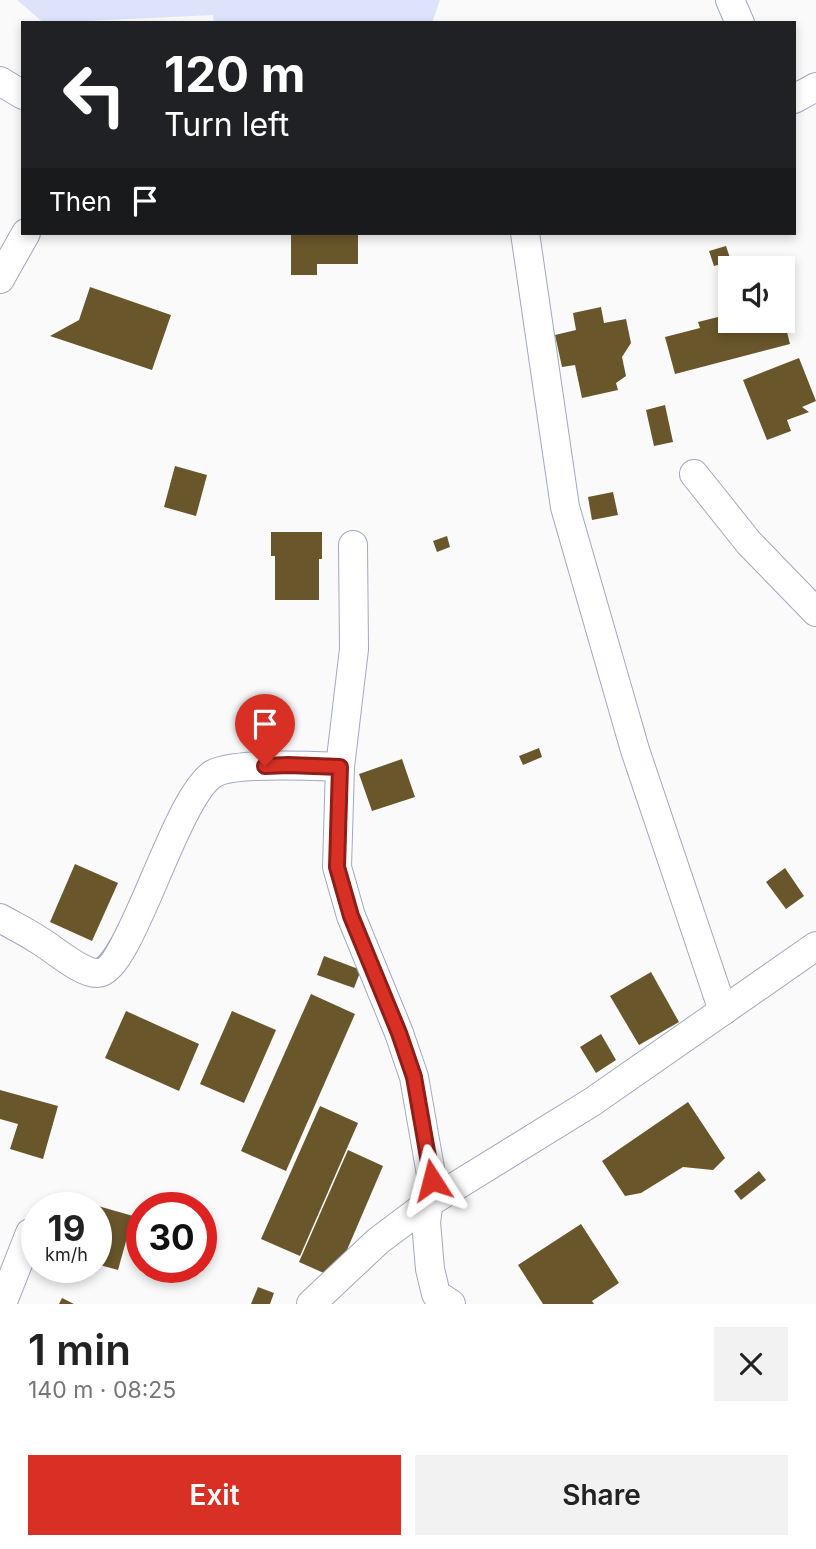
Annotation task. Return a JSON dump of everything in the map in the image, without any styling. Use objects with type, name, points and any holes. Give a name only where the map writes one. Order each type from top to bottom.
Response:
[{"type":"street","points":[[730,0],[739,21]]},
{"type":"street","points":[[0,81],[21,94]]},
{"type":"street","points":[[796,98],[816,87]]},
{"type":"street","points":[[0,279],[25,235]]},
{"type":"street","points":[[525,235],[565,507],[635,750],[723,1011]]},
{"type":"street","points":[[694,474],[749,543],[816,612]]},
{"type":"street","points":[[353,545],[354,649],[340,767],[337,867],[351,916],[414,1077],[432,1180],[426,1222],[430,1269],[436,1294],[451,1304]]},
{"type":"street","points":[[0,918],[86,970],[99,973],[110,969],[129,937],[142,903],[195,792],[214,773],[288,765],[340,767]]},
{"type":"street","points":[[311,1304],[378,1241],[430,1202],[593,1102],[816,946]]},
{"type":"street","points":[[2,1304],[21,1256]]},
{"type":"shaded area","points":[[17,0],[440,0],[433,21],[214,21],[213,15],[42,21]]},
{"type":"building","points":[[291,235],[358,235],[358,264],[317,264],[317,275],[291,275]]},
{"type":"building","points":[[726,246],[729,256],[718,256],[718,265],[714,266],[709,251]]},
{"type":"building","points":[[90,287],[171,315],[152,370],[50,336],[79,320]]},
{"type":"building","points":[[601,307],[604,323],[626,319],[631,343],[622,357],[626,376],[616,383],[618,390],[582,398],[575,365],[562,367],[555,335],[576,330],[573,313]]},
{"type":"building","points":[[718,317],[718,333],[787,333],[790,344],[675,374],[665,337],[700,328],[698,322]]},
{"type":"building","points":[[799,358],[816,401],[802,407],[809,412],[787,420],[791,431],[767,440],[743,380]]},
{"type":"building","points":[[665,405],[673,442],[654,446],[646,410]]},
{"type":"building","points":[[175,466],[207,475],[196,516],[164,507]]},
{"type":"building","points":[[613,492],[618,515],[592,520],[588,497]]},
{"type":"building","points":[[271,532],[322,532],[319,600],[275,600],[275,556],[271,556]]},
{"type":"building","points":[[447,536],[450,547],[437,552],[433,541]]},
{"type":"building","points":[[539,748],[542,757],[523,765],[519,756]]},
{"type":"building","points":[[402,759],[415,797],[372,811],[359,774]]},
{"type":"building","points":[[75,864],[118,883],[92,941],[50,922]]},
{"type":"building","points":[[785,868],[804,896],[786,909],[766,882]]},
{"type":"building","points":[[324,956],[361,970],[354,988],[317,975]]},
{"type":"building","points":[[651,972],[679,1022],[639,1045],[610,996]]},
{"type":"building","points":[[311,994],[355,1014],[286,1171],[241,1151]]},
{"type":"building","points":[[126,1011],[199,1044],[179,1091],[105,1058]]},
{"type":"building","points":[[232,1011],[276,1030],[244,1103],[200,1084]]},
{"type":"building","points":[[601,1034],[616,1060],[596,1073],[580,1047]]},
{"type":"building","points":[[0,1090],[58,1106],[43,1159],[10,1149],[18,1124],[0,1119]]},
{"type":"building","points":[[688,1102],[725,1158],[713,1170],[683,1167],[641,1193],[625,1196],[602,1161]]},
{"type":"building","points":[[320,1106],[358,1123],[300,1256],[261,1239]]},
{"type":"building","points":[[348,1150],[383,1166],[335,1278],[299,1262]]},
{"type":"building","points":[[759,1171],[766,1180],[741,1200],[734,1191]]},
{"type":"building","points":[[112,1210],[126,1214],[126,1241],[118,1270],[112,1268]]},
{"type":"building","points":[[581,1224],[619,1283],[592,1301],[594,1304],[543,1304],[518,1265]]},
{"type":"building","points":[[258,1287],[274,1293],[270,1304],[251,1304]]},
{"type":"building","points":[[62,1298],[74,1304],[59,1304]]},
{"type":"route","points":[[265,766],[340,767],[337,867],[351,916],[414,1077],[432,1180]]}]
